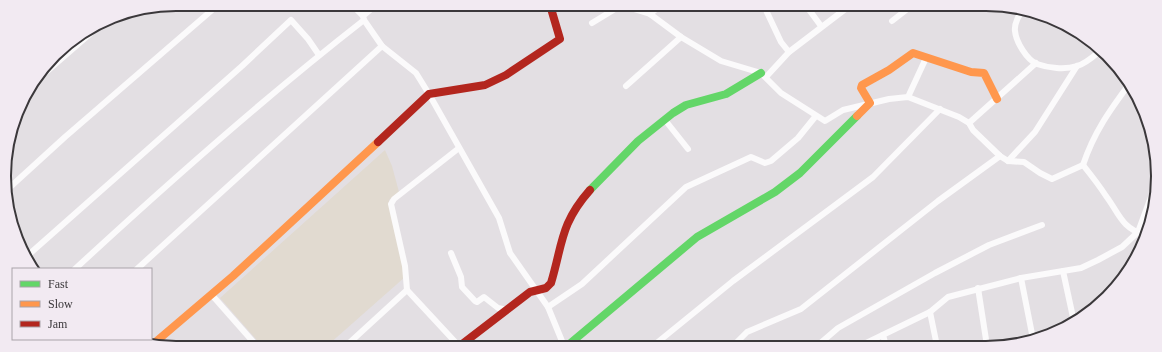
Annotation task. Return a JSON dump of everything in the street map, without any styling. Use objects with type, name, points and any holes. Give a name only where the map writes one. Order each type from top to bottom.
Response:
[{"type":"street","points":[[11,186],[65,137],[211,11]]},
{"type":"street","points":[[357,11],[382,46],[416,73],[460,148],[498,218],[510,253],[548,307],[563,341]]},
{"type":"street","points":[[76,268],[142,208],[370,11]]},
{"type":"street","points":[[157,340],[233,276],[429,94],[485,85],[506,75],[560,39],[552,11]]},
{"type":"street","points":[[592,23],[612,11]]},
{"type":"street","points":[[640,11],[650,14],[681,37],[721,61],[764,75],[781,93],[795,100],[825,121],[844,110],[870,103],[908,97],[940,109],[969,123],[1000,156],[1008,161],[1024,162],[1052,179],[1083,165],[1102,120],[1126,89]]},
{"type":"street","points":[[650,14],[654,11]]},
{"type":"street","points":[[766,11],[781,42],[789,52]]},
{"type":"street","points":[[810,11],[821,26]]},
{"type":"street","points":[[467,341],[530,292],[546,288],[551,283],[565,225],[575,207],[606,172],[658,125],[686,105],[713,99],[764,75],[789,52],[842,11]]},
{"type":"street","points":[[892,21],[905,11]]},
{"type":"street","points":[[1019,14],[1014,30],[1018,42],[1028,57],[1036,63],[1056,68],[1077,66]]},
{"type":"street","points":[[30,253],[242,66],[291,20],[320,55]]},
{"type":"street","points":[[626,86],[681,37]]},
{"type":"street","points":[[52,67],[85,39]]},
{"type":"street","points":[[138,268],[382,46]]},
{"type":"street","points":[[870,103],[861,88],[862,85],[889,70],[913,53],[971,72],[984,73],[997,99]]},
{"type":"street","points":[[1008,161],[1034,132],[1077,66],[1096,53]]},
{"type":"street","points":[[908,97],[926,58]]},
{"type":"street","points":[[969,123],[1036,63]]},
{"type":"street","points":[[571,341],[697,237],[775,192],[800,173],[870,103]]},
{"type":"street","points":[[659,341],[733,281],[873,177],[940,109]]},
{"type":"street","points":[[548,307],[582,284],[686,187],[751,157],[765,163],[771,161],[798,138],[816,116]]},
{"type":"street","points":[[665,120],[688,149]]},
{"type":"street","points":[[454,341],[407,290],[405,266],[391,204],[394,199],[460,148]]},
{"type":"street","points":[[737,341],[747,332],[801,309],[938,201],[1000,156]]},
{"type":"street","points":[[1083,165],[1108,197],[1117,216],[1138,232]]},
{"type":"street","points":[[870,341],[930,312],[948,297],[1021,278],[1081,268],[1098,260],[1122,247],[1138,232],[1149,201]]},
{"type":"street","points":[[823,341],[838,328],[935,273],[989,245],[1042,225]]},
{"type":"street","points":[[451,253],[461,277],[462,287],[475,301],[477,302],[484,297],[498,308],[506,310]]},
{"type":"street","points":[[1063,271],[1073,316]]},
{"type":"street","points":[[1021,278],[1032,334]]},
{"type":"street","points":[[978,288],[986,341]]},
{"type":"street","points":[[351,341],[407,290]]},
{"type":"street","points":[[211,294],[252,341]]},
{"type":"street","points":[[930,312],[936,341]]},
{"type":"street","points":[[883,335],[885,341]]},
{"type":"shaded area","points":[[385,150],[392,166],[399,192],[389,200],[405,277],[333,341],[258,341],[220,298]]},
{"type":"traffic: fast","points":[[590,190],[638,141],[673,113],[686,105],[726,94],[761,73]]},
{"type":"traffic: fast","points":[[573,341],[697,237],[775,192],[800,173],[857,116]]},
{"type":"traffic: slow","points":[[857,116],[870,103],[861,88],[862,85],[889,70],[913,53],[971,72],[984,73],[997,99]]},
{"type":"traffic: slow","points":[[157,340],[233,276],[378,142]]},
{"type":"traffic: jam","points":[[378,142],[429,94],[485,85],[506,75],[560,39],[552,11]]},
{"type":"traffic: jam","points":[[466,341],[530,292],[546,288],[551,283],[568,224],[580,202],[590,190]]}]
